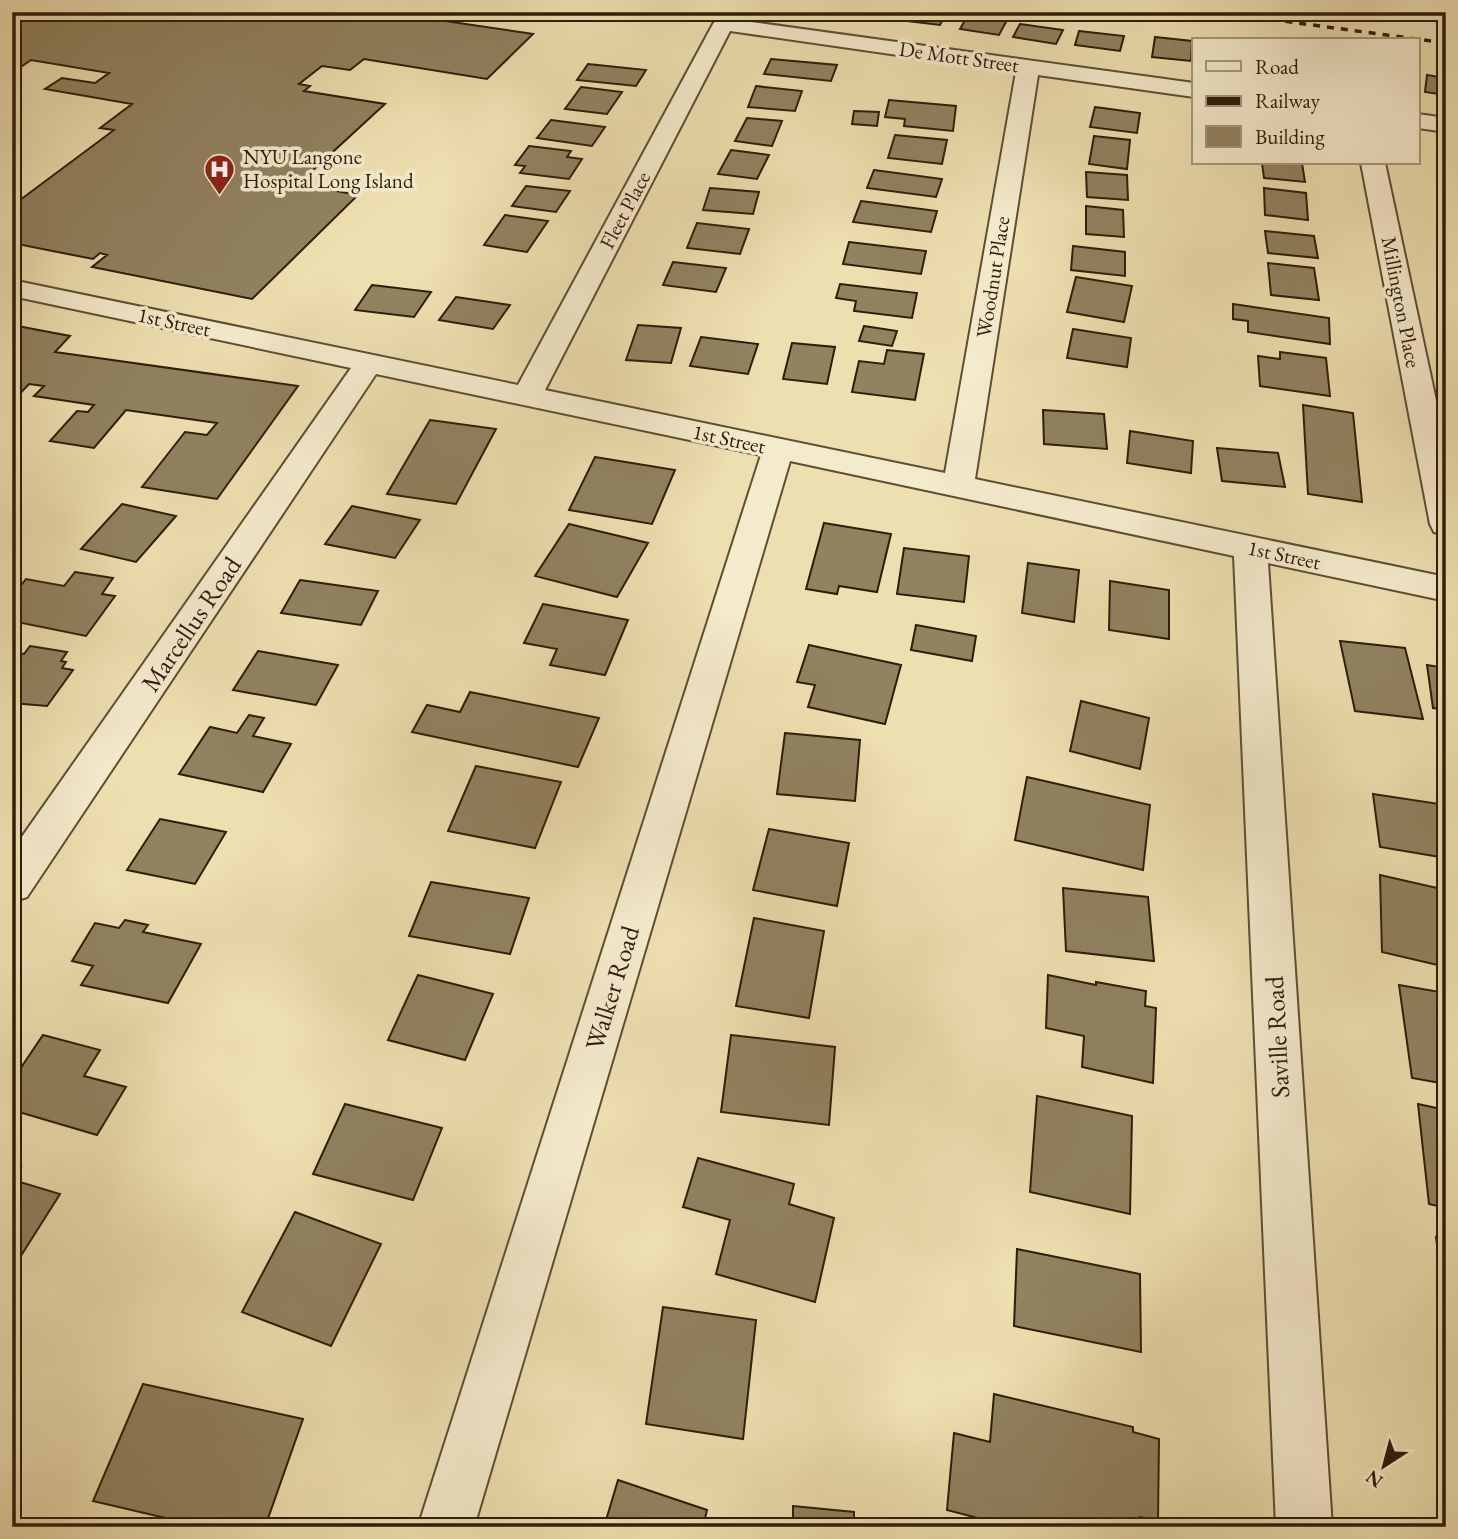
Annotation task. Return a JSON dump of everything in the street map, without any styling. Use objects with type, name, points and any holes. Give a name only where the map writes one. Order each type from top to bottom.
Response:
[{"type":"street","name":"De Mott Street","points":[[723,24],[1192,90]]},
{"type":"street","name":"Fleet Place","points":[[527,396],[723,24]]},
{"type":"street","name":"Woodnut Place","points":[[958,487],[1028,67]]},
{"type":"street","points":[[1420,121],[1446,125]]},
{"type":"street","name":"Millington Place","points":[[1373,164],[1446,524]]},
{"type":"street","name":"1st Street","points":[[12,288],[1446,589]]},
{"type":"street","name":"Marcellus Road","points":[[12,885],[369,363]]},
{"type":"street","name":"Walker Road","points":[[446,1527],[778,449]]},
{"type":"street","name":"Saville Road","points":[[1250,548],[1304,1527]]},
{"type":"building","points":[[12,12],[384,12],[533,34],[487,79],[364,59],[350,70],[322,66],[299,84],[310,86],[304,91],[385,104],[298,184],[358,195],[252,299],[92,267],[107,255],[100,253],[93,259],[12,243],[12,206],[114,130],[100,128],[132,104],[45,89],[62,78],[95,83],[109,73],[31,60],[12,73]]},
{"type":"building","points":[[903,12],[947,12],[940,25],[898,20]]},
{"type":"building","points":[[968,15],[1007,20],[999,35],[960,29]]},
{"type":"building","points":[[1020,24],[1063,30],[1056,44],[1013,37]]},
{"type":"building","points":[[1079,31],[1124,36],[1120,51],[1075,45]]},
{"type":"building","points":[[1155,37],[1192,41],[1191,61],[1152,57]]},
{"type":"building","points":[[771,59],[837,65],[831,81],[764,74]]},
{"type":"building","points":[[588,64],[646,70],[636,86],[577,80]]},
{"type":"building","points":[[1427,75],[1446,78],[1446,95],[1425,92]]},
{"type":"building","points":[[756,86],[802,91],[795,111],[748,107]]},
{"type":"building","points":[[581,87],[622,92],[607,114],[565,109]]},
{"type":"building","points":[[889,100],[956,106],[953,131],[904,126],[905,119],[885,117]]},
{"type":"building","points":[[1095,107],[1140,113],[1137,133],[1090,127]]},
{"type":"building","points":[[854,111],[879,112],[877,126],[852,124]]},
{"type":"building","points":[[747,118],[782,121],[772,146],[735,141]]},
{"type":"building","points":[[551,120],[605,127],[592,146],[537,138]]},
{"type":"building","points":[[895,135],[947,140],[942,164],[888,158]]},
{"type":"building","points":[[1094,136],[1130,140],[1127,169],[1089,164]]},
{"type":"building","points":[[529,146],[571,151],[567,157],[582,159],[569,179],[520,173],[525,166],[515,165]]},
{"type":"building","points":[[731,150],[769,155],[757,179],[718,174]]},
{"type":"building","points":[[1262,164],[1302,164],[1305,182],[1264,178]]},
{"type":"building","points":[[874,170],[942,179],[936,197],[867,188]]},
{"type":"building","points":[[1086,172],[1127,175],[1128,200],[1087,197]]},
{"type":"building","points":[[526,186],[570,191],[556,212],[512,206]]},
{"type":"building","points":[[710,188],[759,192],[753,214],[703,210]]},
{"type":"building","points":[[1264,188],[1306,193],[1308,220],[1265,215]]},
{"type":"building","points":[[861,201],[937,211],[931,232],[853,222]]},
{"type":"building","points":[[1086,206],[1123,210],[1124,237],[1086,234]]},
{"type":"building","points":[[505,215],[548,221],[527,252],[484,245]]},
{"type":"building","points":[[697,223],[749,229],[740,254],[687,248]]},
{"type":"building","points":[[1265,231],[1314,236],[1318,258],[1268,253]]},
{"type":"building","points":[[849,242],[926,251],[921,274],[843,264]]},
{"type":"building","points":[[1073,246],[1125,252],[1125,276],[1071,270]]},
{"type":"building","points":[[673,262],[726,268],[716,292],[663,285]]},
{"type":"building","points":[[1268,263],[1314,268],[1319,300],[1271,295]]},
{"type":"building","points":[[1076,277],[1132,286],[1124,322],[1067,312]]},
{"type":"building","points":[[840,284],[917,293],[912,318],[854,311],[856,301],[836,298]]},
{"type":"building","points":[[372,285],[431,292],[414,317],[355,310]]},
{"type":"building","points":[[456,297],[510,305],[493,329],[439,320]]},
{"type":"building","points":[[1233,304],[1329,318],[1330,344],[1248,332],[1248,321],[1233,319]]},
{"type":"building","points":[[12,325],[70,336],[55,352],[298,386],[217,499],[142,487],[185,432],[207,435],[217,423],[126,410],[94,448],[50,441],[77,411],[88,412],[94,405],[34,396],[44,386],[29,384],[12,402]]},
{"type":"building","points":[[638,325],[681,328],[671,363],[626,360]]},
{"type":"building","points":[[864,326],[897,331],[892,346],[859,341]]},
{"type":"building","points":[[1073,329],[1131,338],[1127,367],[1067,358]]},
{"type":"building","points":[[701,337],[758,344],[748,374],[690,366]]},
{"type":"building","points":[[792,343],[835,347],[827,384],[783,379]]},
{"type":"building","points":[[887,350],[924,354],[915,400],[852,392],[859,361],[884,364]]},
{"type":"building","points":[[1280,352],[1326,358],[1330,396],[1260,386],[1258,356],[1280,359]]},
{"type":"building","points":[[1303,405],[1353,413],[1362,502],[1308,494]]},
{"type":"building","points":[[1043,410],[1104,414],[1107,449],[1044,444]]},
{"type":"building","points":[[430,420],[496,429],[456,504],[387,494]]},
{"type":"building","points":[[1130,431],[1193,441],[1191,473],[1127,463]]},
{"type":"building","points":[[1217,448],[1278,453],[1285,487],[1222,481]]},
{"type":"building","points":[[595,457],[675,470],[652,524],[569,510]]},
{"type":"building","points":[[122,504],[176,516],[136,562],[81,549]]},
{"type":"building","points":[[352,506],[420,520],[395,558],[325,544]]},
{"type":"building","points":[[824,523],[891,534],[877,592],[839,586],[837,594],[806,589]]},
{"type":"building","points":[[569,524],[648,543],[617,597],[535,576]]},
{"type":"building","points":[[904,548],[969,556],[964,602],[897,594]]},
{"type":"building","points":[[1028,563],[1079,570],[1074,622],[1022,613]]},
{"type":"building","points":[[75,572],[113,578],[102,594],[115,596],[86,636],[12,621],[12,597],[26,579],[64,586]]},
{"type":"building","points":[[300,580],[378,591],[361,625],[281,613]]},
{"type":"building","points":[[1110,581],[1169,590],[1169,639],[1109,630]]},
{"type":"building","points":[[543,604],[628,620],[605,675],[550,665],[557,649],[524,643]]},
{"type":"building","points":[[916,625],[976,636],[972,661],[911,650]]},
{"type":"building","points":[[1340,641],[1405,648],[1423,719],[1355,711]]},
{"type":"building","points":[[809,645],[901,665],[885,724],[808,707],[815,685],[797,682]]},
{"type":"building","points":[[30,646],[67,652],[61,661],[66,662],[62,668],[73,670],[47,706],[12,703],[12,652],[24,654]]},
{"type":"building","points":[[258,651],[338,665],[316,705],[233,690]]},
{"type":"building","points":[[1427,665],[1446,668],[1446,710],[1433,708]]},
{"type":"building","points":[[470,692],[599,718],[578,767],[412,732],[427,705],[460,712]]},
{"type":"building","points":[[1081,701],[1149,718],[1140,769],[1070,751]]},
{"type":"building","points":[[249,715],[264,718],[253,736],[291,744],[263,792],[179,774],[210,727],[237,733]]},
{"type":"building","points":[[785,733],[860,740],[855,801],[777,794]]},
{"type":"building","points":[[476,766],[561,782],[535,848],[448,831]]},
{"type":"building","points":[[1027,777],[1150,805],[1143,870],[1015,840]]},
{"type":"building","points":[[1373,794],[1446,805],[1446,858],[1380,847]]},
{"type":"building","points":[[160,819],[226,832],[195,884],[127,870]]},
{"type":"building","points":[[769,829],[849,843],[837,906],[753,890]]},
{"type":"building","points":[[1380,875],[1446,890],[1446,967],[1382,952]]},
{"type":"building","points":[[431,882],[529,898],[510,954],[409,936]]},
{"type":"building","points":[[1063,888],[1148,897],[1154,961],[1066,951]]},
{"type":"building","points":[[754,918],[824,931],[809,1018],[736,1006]]},
{"type":"building","points":[[125,920],[148,925],[143,932],[201,944],[168,1003],[81,985],[93,966],[72,961],[95,923],[119,928]]},
{"type":"building","points":[[418,975],[493,994],[465,1060],[388,1040]]},
{"type":"building","points":[[1048,975],[1096,985],[1096,982],[1146,991],[1145,1006],[1156,1008],[1153,1083],[1082,1067],[1084,1036],[1046,1028]]},
{"type":"building","points":[[1399,985],[1446,993],[1446,1084],[1412,1078]]},
{"type":"building","points":[[43,1035],[100,1050],[84,1076],[126,1087],[97,1135],[12,1110],[12,1081]]},
{"type":"building","points":[[731,1035],[835,1047],[829,1125],[721,1112]]},
{"type":"building","points":[[1037,1096],[1132,1116],[1130,1214],[1030,1192]]},
{"type":"building","points":[[345,1104],[442,1128],[413,1200],[313,1174]]},
{"type":"building","points":[[1418,1104],[1446,1110],[1446,1208],[1429,1204]]},
{"type":"building","points":[[698,1158],[794,1184],[789,1204],[834,1218],[815,1302],[716,1274],[730,1220],[683,1207]]},
{"type":"building","points":[[12,1165],[21,1168],[13,1180],[60,1194],[12,1270]]},
{"type":"building","points":[[295,1212],[381,1244],[331,1346],[242,1312]]},
{"type":"building","points":[[1436,1237],[1446,1239],[1446,1356],[1437,1284],[1442,1285]]},
{"type":"building","points":[[1017,1249],[1140,1274],[1141,1352],[1014,1326]]},
{"type":"building","points":[[663,1307],[756,1320],[743,1439],[646,1424]]},
{"type":"building","points":[[143,1384],[303,1419],[265,1527],[204,1527],[93,1501]]},
{"type":"building","points":[[994,1394],[1133,1427],[1133,1432],[1159,1439],[1158,1521],[1140,1517],[1140,1527],[1012,1527],[947,1510],[954,1433],[990,1442]]},
{"type":"building","points":[[618,1480],[707,1510],[703,1527],[604,1527]]},
{"type":"building","points":[[793,1506],[854,1512],[854,1527],[793,1527]]},
{"type":"railway","points":[[1167,12],[1226,20]]},
{"type":"railway","points":[[1216,12],[1409,38]]},
{"type":"railway","points":[[1420,39],[1446,43]]},
{"type":"place","name":"NYU Langone Hospital Long Island","points":[[220,196]]}]
